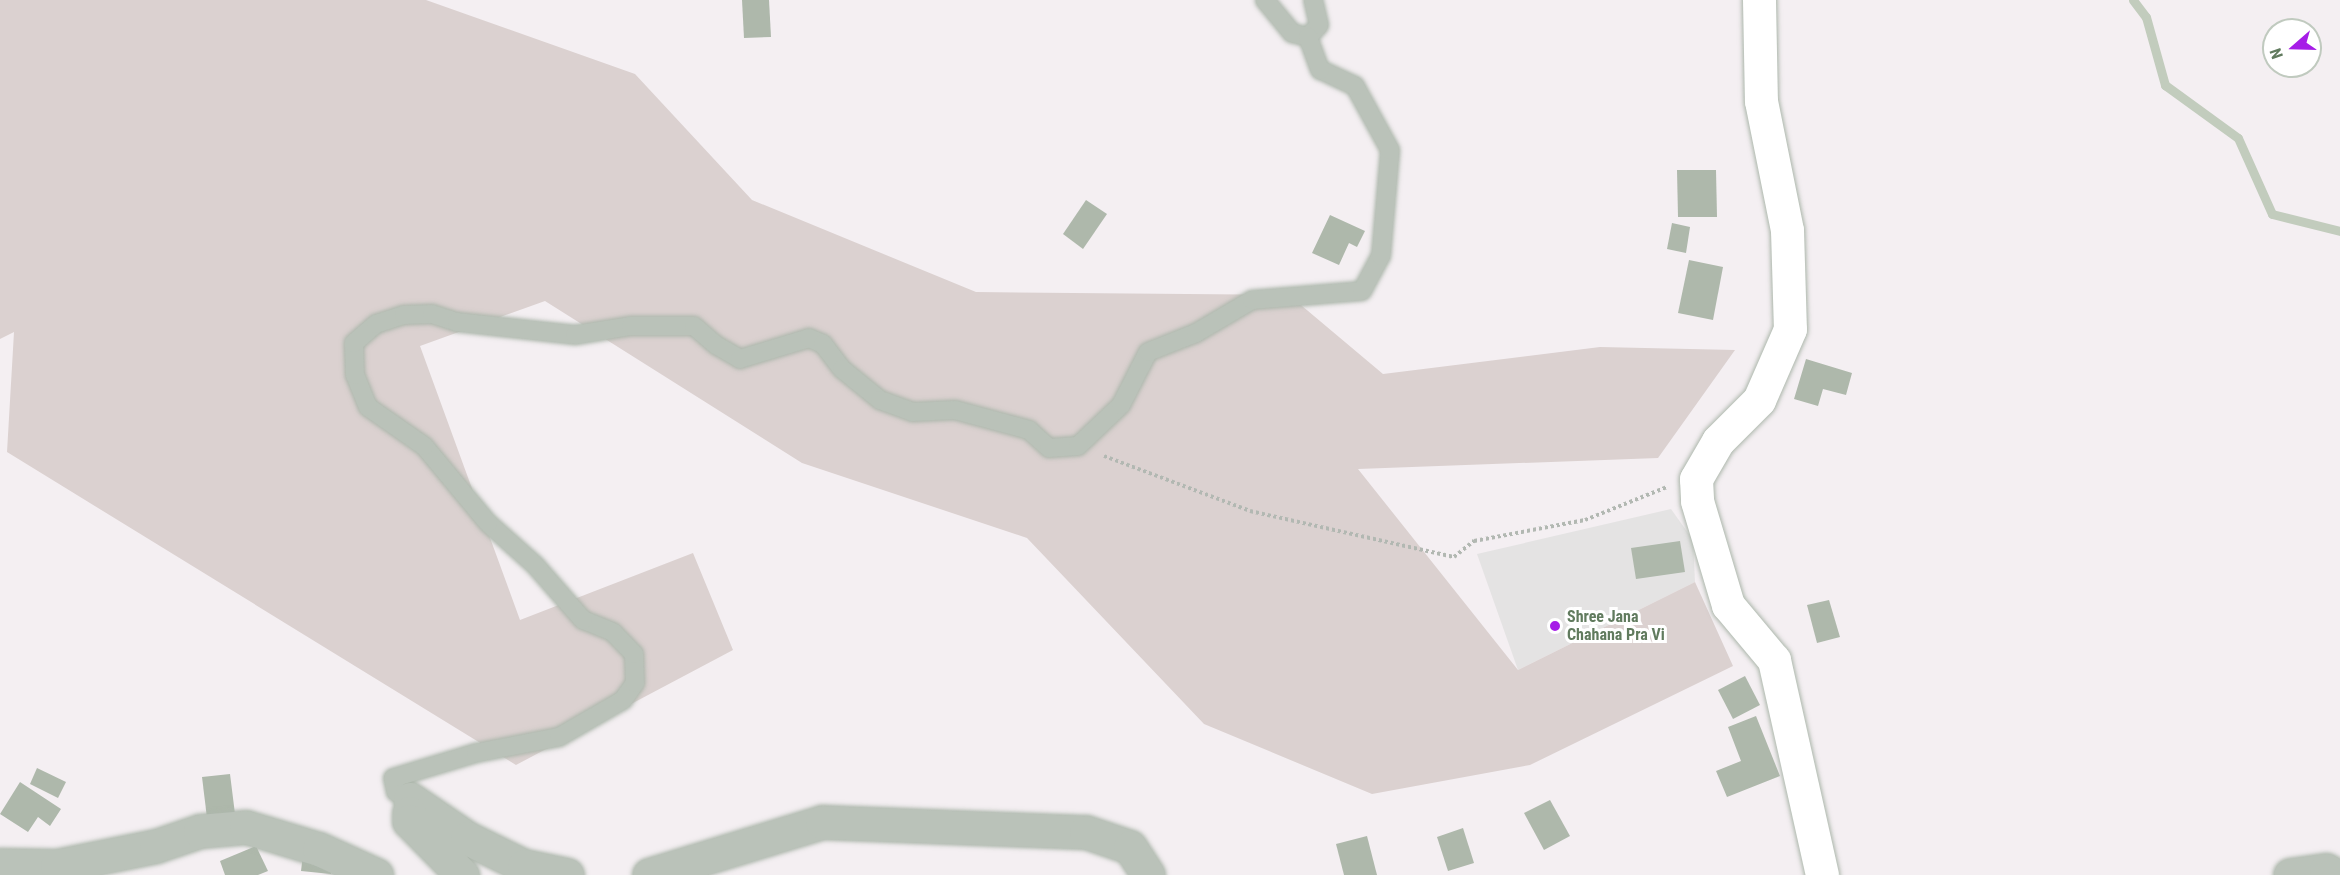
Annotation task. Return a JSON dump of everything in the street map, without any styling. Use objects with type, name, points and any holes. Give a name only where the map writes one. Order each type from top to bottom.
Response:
[{"type":"street","points":[[1759,0],[1761,101],[1787,230],[1790,329],[1759,400],[1718,441],[1696,478],[1697,501],[1728,605],[1774,660],[1821,875]]},
{"type":"street","points":[[410,799],[409,821],[462,875]]},
{"type":"street","points":[[410,799],[467,838],[524,866],[567,875]]},
{"type":"street","points":[[649,875],[682,868],[822,822],[1086,832],[1130,847],[1148,875]]},
{"type":"street","points":[[0,865],[57,866],[156,846],[200,831],[246,827],[319,849],[376,875]]},
{"type":"street","points":[[2290,875],[2326,870],[2335,875]]},
{"type":"lane","points":[[1265,0],[1292,33],[1308,37]]},
{"type":"lane","points":[[1308,37],[1320,25],[1313,0]]},
{"type":"lane","points":[[410,799],[396,792],[393,778],[476,753],[559,737],[623,700],[635,684],[634,654],[613,632],[582,620],[535,565],[488,523],[424,446],[368,407],[354,375],[354,343],[376,324],[404,315],[432,314],[457,322],[575,335],[631,326],[694,326],[716,345],[740,359],[809,338],[823,344],[842,369],[880,400],[913,412],[955,410],[1029,430],[1048,448],[1078,446],[1121,405],[1148,352],[1196,333],[1252,300],[1333,296],[1362,291],[1381,256],[1390,150],[1355,86],[1320,69],[1308,37]]},
{"type":"path","points":[[1078,446],[1250,511],[1454,557],[1474,541],[1585,520],[1647,492],[1696,478]]},
{"type":"shaded area","points":[[0,0],[426,0],[635,74],[752,200],[976,292],[1289,295],[1383,374],[1600,347],[1735,350],[1658,458],[1358,469],[1518,670],[1695,582],[1733,666],[1530,765],[1372,794],[1204,724],[1027,538],[802,463],[545,301],[420,346],[520,620],[693,553],[733,650],[516,765],[7,452],[14,332],[0,339]]},
{"type":"shaded area","name":"Shree Jana Chahana Pra Vi","points":[[1671,509],[1693,540],[1695,582],[1518,670],[1477,554]]},
{"type":"building","points":[[742,0],[769,0],[771,37],[744,38]]},
{"type":"building","points":[[1677,170],[1716,170],[1717,217],[1678,217]]},
{"type":"building","points":[[1086,200],[1107,214],[1083,249],[1063,234]]},
{"type":"building","points":[[1330,215],[1365,231],[1357,247],[1349,243],[1339,265],[1312,253]]},
{"type":"building","points":[[1672,223],[1690,227],[1686,253],[1667,249]]},
{"type":"building","points":[[1689,260],[1723,267],[1713,320],[1678,313]]},
{"type":"building","points":[[1806,359],[1852,373],[1846,395],[1823,389],[1818,406],[1794,399]]},
{"type":"building","points":[[1680,541],[1685,572],[1636,579],[1631,548]]},
{"type":"building","points":[[1829,600],[1840,637],[1817,643],[1807,605]]},
{"type":"building","points":[[1745,676],[1760,705],[1733,719],[1718,690]]},
{"type":"building","points":[[1756,716],[1780,776],[1727,797],[1716,771],[1741,761],[1728,727]]},
{"type":"building","points":[[37,768],[66,782],[58,798],[30,784]]},
{"type":"building","points":[[230,774],[235,814],[207,818],[202,777]]},
{"type":"building","points":[[20,782],[61,809],[50,826],[38,817],[28,832],[0,814]]},
{"type":"building","points":[[1550,800],[1570,836],[1544,850],[1524,813]]},
{"type":"building","points":[[1463,828],[1474,863],[1448,871],[1437,837]]},
{"type":"building","points":[[1367,836],[1377,875],[1344,875],[1336,844]]},
{"type":"building","points":[[256,846],[268,871],[258,875],[225,875],[220,861]]},
{"type":"building","points":[[303,855],[332,858],[331,874],[301,871]]},
{"type":"waterway","points":[[2133,0],[2146,17],[2165,85],[2238,138],[2272,214],[2340,231]]},
{"type":"place","name":"Shree Jana Chahana Pra Vi","points":[[1555,626]]}]
